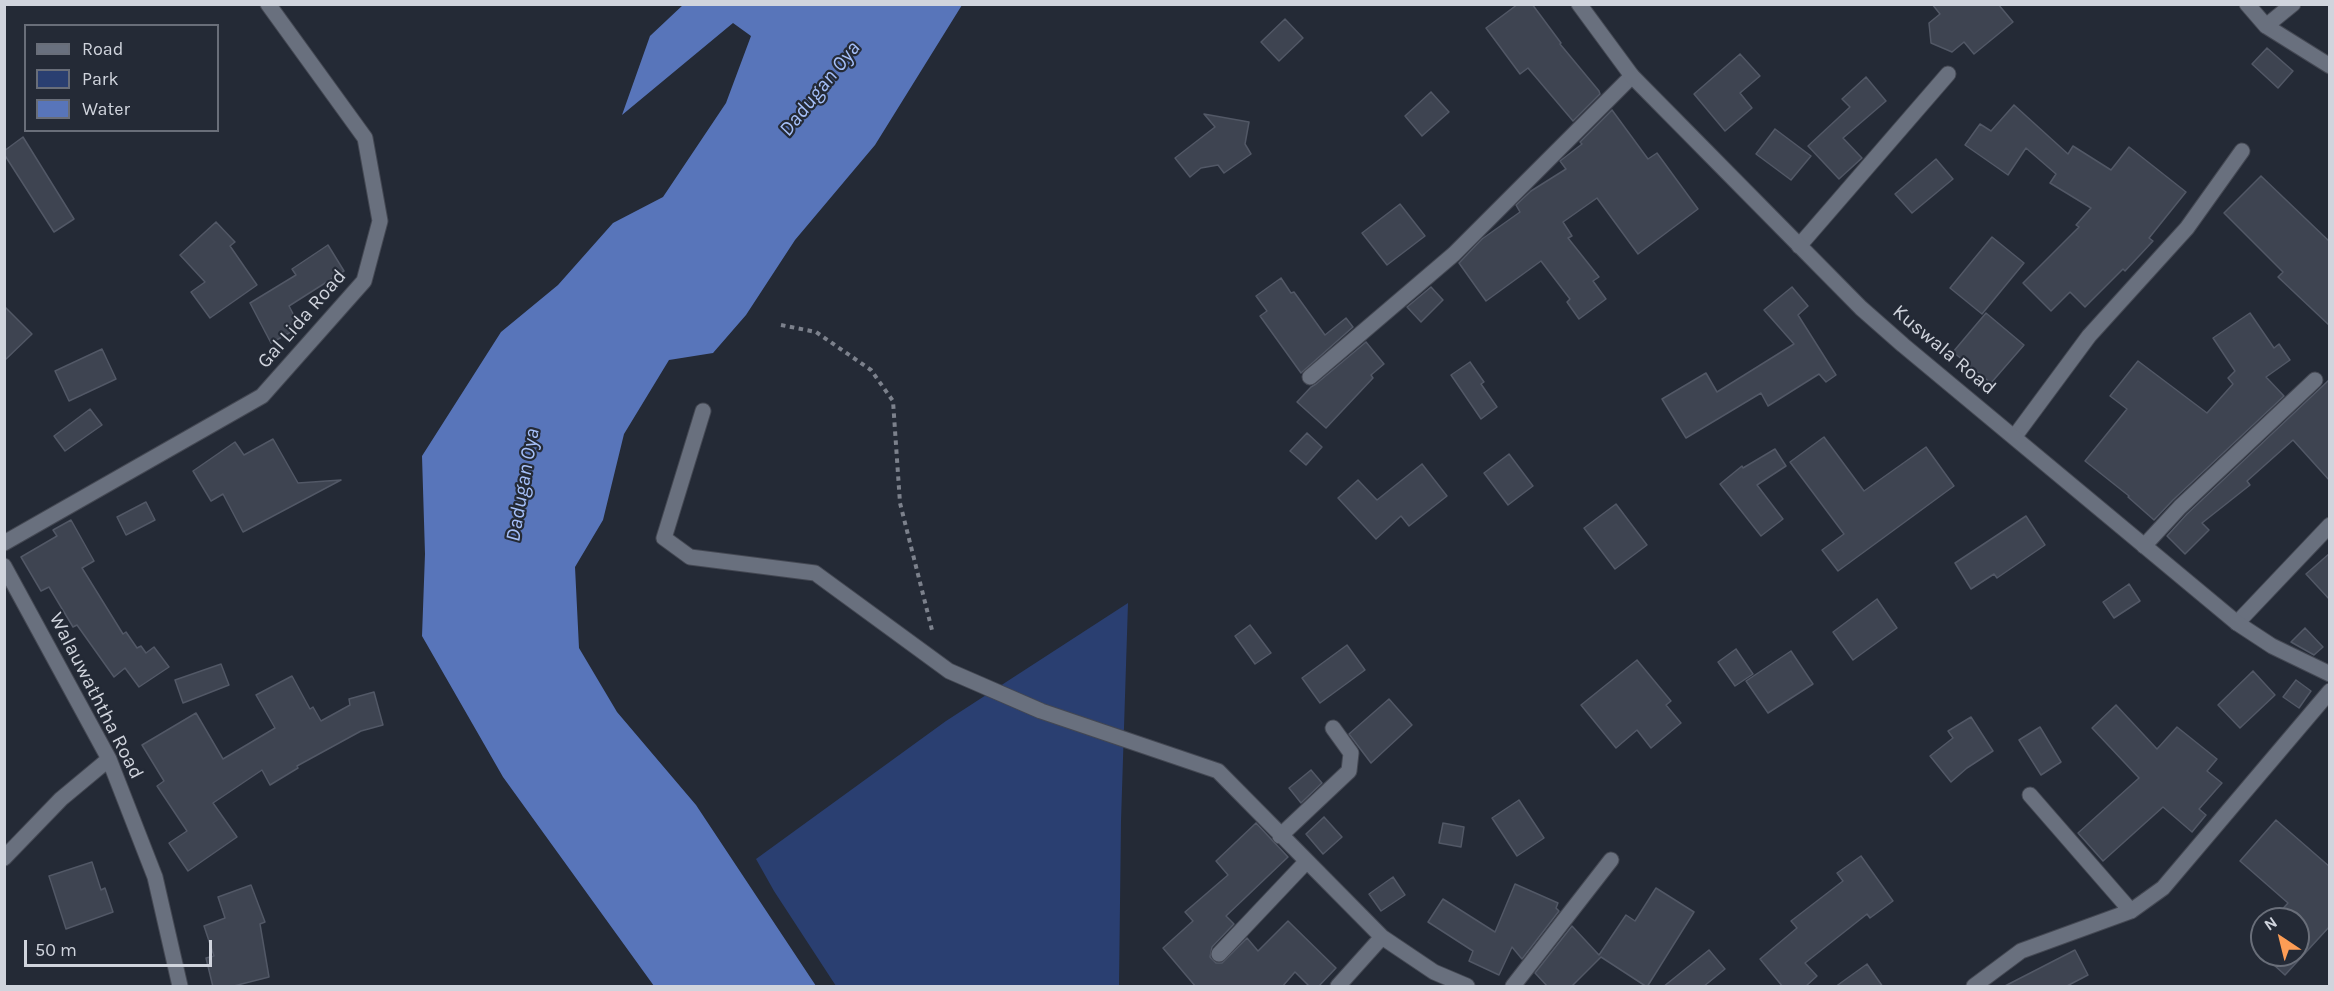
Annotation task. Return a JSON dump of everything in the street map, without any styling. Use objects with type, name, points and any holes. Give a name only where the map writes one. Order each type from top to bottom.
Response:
[{"type":"street","name":"Gal Lida Road","points":[[4,543],[262,396],[364,281],[380,221],[365,138],[268,4]]},
{"type":"street","name":"Kuswala Road","points":[[1579,4],[1632,76],[1861,308],[2237,623],[2272,646],[2330,674]]},
{"type":"street","points":[[2247,4],[2266,26],[2330,66]]},
{"type":"street","points":[[2266,26],[2293,4]]},
{"type":"street","points":[[1799,246],[1948,74]]},
{"type":"street","points":[[1310,377],[1454,254],[1632,76]]},
{"type":"street","points":[[2015,436],[2089,336],[2187,228],[2242,151]]},
{"type":"street","points":[[2144,546],[2180,507],[2315,380]]},
{"type":"street","points":[[703,411],[664,538],[690,557],[815,573],[949,671],[1041,711],[1218,771],[1382,937],[1434,972],[1467,987]]},
{"type":"street","points":[[2237,623],[2330,525]]},
{"type":"street","name":"Walauwaththa Road","points":[[4,566],[109,759],[155,877],[180,987]]},
{"type":"street","points":[[1974,987],[2021,951],[2131,911],[2163,888],[2330,690]]},
{"type":"street","points":[[1280,836],[1349,771],[1351,753],[1333,728]]},
{"type":"street","points":[[4,858],[61,799],[109,759]]},
{"type":"street","points":[[2030,795],[2131,911]]},
{"type":"street","points":[[1513,987],[1611,860]]},
{"type":"street","points":[[1219,954],[1306,862]]},
{"type":"street","points":[[1338,987],[1382,937]]},
{"type":"path","points":[[781,325],[816,332],[871,370],[893,401],[900,503],[929,626],[949,671]]},
{"type":"green space","points":[[1128,603],[1121,821],[1119,986],[836,986],[774,891],[756,859],[946,721]]},
{"type":"water","name":"Dadugan Oya","points":[[684,4],[962,5],[875,145],[795,240],[746,315],[713,353],[669,360],[624,434],[603,520],[575,567],[579,648],[617,712],[696,805],[816,986],[654,986],[503,777],[422,636],[425,554],[422,456],[501,332],[558,285],[613,223],[663,197],[726,103],[751,36],[733,23],[622,115],[650,36]]},
{"type":"building","points":[[1518,4],[1532,4],[1560,44],[1599,91],[1600,94],[1573,121],[1528,68],[1520,74],[1486,28]]},
{"type":"building","points":[[1932,4],[1998,4],[2013,22],[1974,54],[1964,42],[1952,52],[1931,43],[1929,23],[1940,14]]},
{"type":"building","points":[[1285,19],[1303,38],[1279,61],[1261,42]]},
{"type":"building","points":[[2267,48],[2293,71],[2278,88],[2252,64]]},
{"type":"building","points":[[1740,54],[1760,76],[1740,93],[1752,108],[1725,131],[1694,94]]},
{"type":"building","points":[[1866,77],[1886,101],[1843,138],[1862,158],[1839,179],[1808,146],[1850,107],[1842,99]]},
{"type":"building","points":[[1431,92],[1449,112],[1422,136],[1405,116]]},
{"type":"building","points":[[2014,105],[2068,154],[2073,146],[2111,170],[2129,147],[2186,192],[2149,238],[2153,241],[2125,271],[2123,269],[2085,307],[2070,292],[2051,311],[2023,283],[2079,227],[2076,225],[2091,208],[2050,183],[2056,174],[2026,148],[2008,175],[1965,145],[1980,124],[1991,131]]},
{"type":"building","points":[[1612,110],[1648,159],[1657,153],[1698,209],[1638,254],[1597,198],[1563,222],[1572,236],[1568,238],[1599,277],[1593,281],[1606,299],[1579,319],[1567,302],[1570,299],[1541,261],[1486,301],[1459,263],[1482,239],[1520,212],[1516,205],[1531,191],[1566,169],[1560,161],[1582,144],[1580,142]]},
{"type":"building","points":[[1204,114],[1249,122],[1245,144],[1251,154],[1224,173],[1218,165],[1201,168],[1190,177],[1175,158],[1215,127]]},
{"type":"building","points":[[1775,129],[1811,156],[1791,180],[1756,154]]},
{"type":"building","points":[[23,137],[74,219],[54,232],[4,154],[4,151]]},
{"type":"building","points":[[1936,159],[1953,179],[1912,213],[1895,194]]},
{"type":"building","points":[[2261,176],[2330,242],[2330,326],[2278,277],[2283,272],[2224,213]]},
{"type":"building","points":[[1400,204],[1425,236],[1387,265],[1362,233]]},
{"type":"building","points":[[216,222],[235,242],[230,246],[257,285],[210,318],[191,292],[205,282],[180,255]]},
{"type":"building","points":[[1992,237],[2024,263],[1982,314],[1950,288]]},
{"type":"building","points":[[328,245],[344,271],[289,306],[300,327],[271,343],[250,303],[296,275],[292,269]]},
{"type":"building","points":[[1281,278],[1325,335],[1346,318],[1353,327],[1301,373],[1260,316],[1267,311],[1256,296]]},
{"type":"building","points":[[1431,287],[1443,300],[1421,322],[1407,307]]},
{"type":"building","points":[[1792,287],[1808,306],[1798,315],[1836,375],[1826,382],[1819,374],[1768,406],[1761,393],[1686,438],[1662,399],[1706,373],[1717,392],[1794,344],[1764,310]]},
{"type":"building","points":[[4,306],[32,334],[4,361]]},
{"type":"building","points":[[1986,313],[2024,345],[1991,383],[1953,352]]},
{"type":"building","points":[[2250,313],[2274,348],[2279,344],[2290,360],[2266,377],[2284,396],[2154,520],[2129,496],[2085,461],[2127,409],[2110,396],[2138,361],[2207,413],[2233,384],[2228,378],[2235,371],[2213,338]]},
{"type":"building","points":[[1366,342],[1384,364],[1371,375],[1373,378],[1326,428],[1297,402],[1311,387]]},
{"type":"building","points":[[102,349],[116,379],[69,401],[55,371]]},
{"type":"building","points":[[1470,362],[1484,382],[1481,384],[1497,407],[1481,419],[1451,375]]},
{"type":"building","points":[[2330,379],[2330,481],[2293,440],[2247,481],[2250,485],[2202,523],[2209,530],[2185,554],[2167,536],[2187,514]]},
{"type":"building","points":[[90,409],[102,425],[65,451],[54,436]]},
{"type":"building","points":[[1307,433],[1322,447],[1306,465],[1290,451]]},
{"type":"building","points":[[1824,437],[1864,491],[1926,447],[1954,486],[1838,571],[1822,550],[1844,534],[1790,462]]},
{"type":"building","points":[[273,439],[298,483],[341,480],[243,532],[223,494],[211,501],[193,471],[235,442],[244,455]]},
{"type":"building","points":[[1775,449],[1786,466],[1757,485],[1783,519],[1761,536],[1720,484],[1742,466],[1743,468]]},
{"type":"building","points":[[1509,454],[1533,486],[1508,505],[1484,473]]},
{"type":"building","points":[[1422,464],[1447,496],[1409,526],[1401,516],[1376,539],[1338,498],[1358,480],[1377,500]]},
{"type":"building","points":[[146,502],[155,520],[126,535],[117,517]]},
{"type":"building","points":[[1616,504],[1647,545],[1615,569],[1584,528]]},
{"type":"building","points":[[2026,516],[2045,545],[1997,578],[1994,574],[1971,589],[1955,563]]},
{"type":"building","points":[[71,520],[94,561],[82,568],[123,634],[126,632],[137,648],[141,646],[146,653],[154,647],[169,667],[139,687],[125,668],[114,677],[77,625],[73,627],[49,587],[41,591],[21,557],[57,536],[53,530]]},
{"type":"building","points":[[2330,553],[2330,600],[2306,574]]},
{"type":"building","points":[[2129,584],[2140,601],[2114,618],[2103,602]]},
{"type":"building","points":[[1877,599],[1897,628],[1853,660],[1833,632]]},
{"type":"building","points":[[1250,625],[1271,653],[1255,664],[1235,636]]},
{"type":"building","points":[[2305,628],[2323,647],[2314,655],[2291,642]]},
{"type":"building","points":[[1347,645],[1365,670],[1320,703],[1302,678]]},
{"type":"building","points":[[1736,649],[1753,674],[1735,686],[1718,662]]},
{"type":"building","points":[[1791,651],[1813,684],[1768,713],[1746,681]]},
{"type":"building","points":[[1637,660],[1671,701],[1666,705],[1681,723],[1651,748],[1637,730],[1616,748],[1581,705]]},
{"type":"building","points":[[221,664],[229,685],[183,703],[175,680]]},
{"type":"building","points":[[2253,671],[2275,695],[2240,728],[2218,705]]},
{"type":"building","points":[[292,676],[310,709],[313,707],[321,721],[350,705],[349,699],[374,692],[383,725],[361,731],[297,766],[298,768],[270,785],[262,770],[213,803],[237,837],[188,871],[169,843],[187,831],[157,786],[164,781],[142,745],[196,713],[223,759],[275,728],[256,695]]},
{"type":"building","points":[[2296,680],[2311,691],[2299,708],[2283,697]]},
{"type":"building","points":[[1389,699],[1412,725],[1371,763],[1349,734]]},
{"type":"building","points":[[2116,705],[2157,749],[2177,727],[2217,759],[2207,771],[2222,783],[2199,809],[2206,815],[2192,832],[2163,807],[2103,861],[2078,833],[2139,778],[2092,728]]},
{"type":"building","points":[[1971,717],[1993,751],[1951,782],[1930,756],[1953,738],[1948,731]]},
{"type":"building","points":[[2040,727],[2061,762],[2041,775],[2019,740]]},
{"type":"building","points":[[1311,770],[1322,783],[1301,803],[1289,788]]},
{"type":"building","points":[[1519,800],[1544,838],[1517,856],[1492,818]]},
{"type":"building","points":[[1324,817],[1342,837],[1323,854],[1306,834]]},
{"type":"building","points":[[2276,820],[2330,867],[2330,926],[2310,948],[2310,907],[2284,907],[2288,903],[2240,861]]},
{"type":"building","points":[[1256,823],[1288,857],[1226,916],[1234,924],[1212,947],[1210,957],[1216,963],[1222,963],[1247,938],[1258,951],[1288,921],[1336,968],[1318,987],[1310,987],[1295,972],[1282,987],[1196,987],[1163,948],[1193,921],[1185,912],[1228,875],[1216,861]]},
{"type":"building","points":[[1443,823],[1464,827],[1461,847],[1439,843]]},
{"type":"building","points":[[1861,856],[1893,901],[1870,918],[1867,914],[1805,963],[1817,976],[1805,987],[1783,987],[1760,959],[1797,928],[1791,921],[1843,881],[1837,873]]},
{"type":"building","points":[[92,862],[101,890],[105,888],[113,912],[66,929],[49,876]]},
{"type":"building","points":[[1393,877],[1405,895],[1381,911],[1369,894]]},
{"type":"building","points":[[1515,884],[1558,903],[1556,908],[1559,911],[1522,959],[1512,947],[1499,975],[1469,961],[1473,951],[1428,922],[1443,899],[1495,932]]},
{"type":"building","points":[[251,885],[265,922],[260,924],[269,977],[230,987],[213,987],[206,958],[214,956],[204,926],[225,918],[218,897]]},
{"type":"building","points":[[1656,888],[1694,912],[1647,987],[1601,957],[1571,987],[1548,987],[1535,973],[1572,926],[1599,955],[1626,915],[1635,921]]},
{"type":"building","points":[[1709,950],[1725,969],[1703,987],[1663,987]]},
{"type":"building","points":[[2075,950],[2088,975],[2065,987],[2003,987]]},
{"type":"building","points":[[1867,964],[1883,987],[1835,987]]},
{"type":"building","points":[[2276,967],[2292,967],[2285,975]]}]
